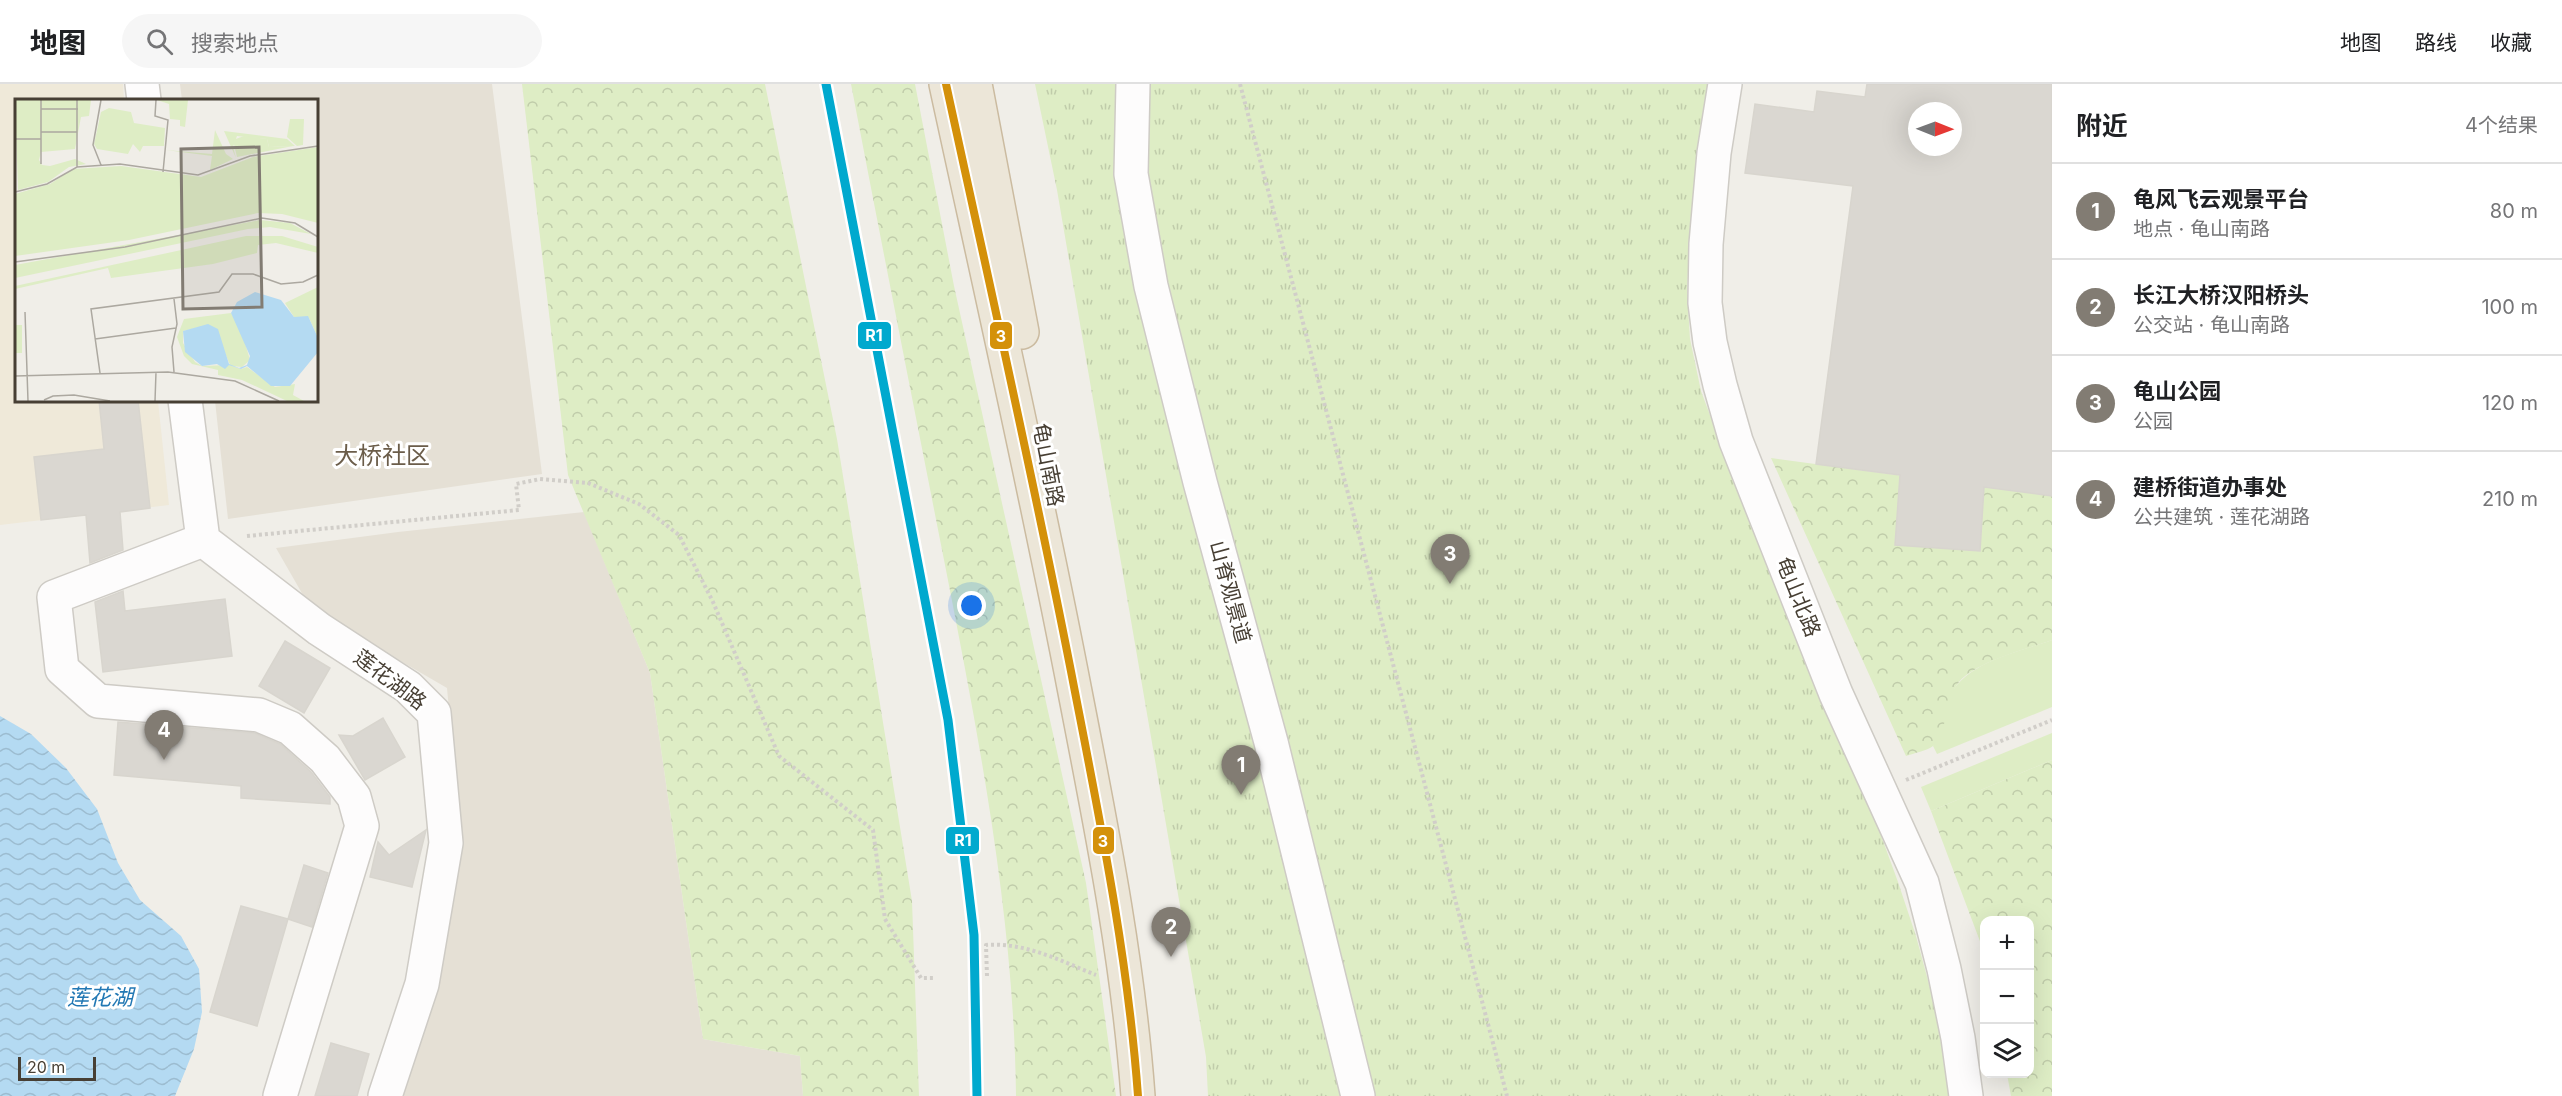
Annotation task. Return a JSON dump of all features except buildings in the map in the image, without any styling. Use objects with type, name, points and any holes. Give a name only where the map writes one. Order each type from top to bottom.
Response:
[{"type":"highway","name":"龟山南路","points":[[946,84],[1059,609],[1111,877],[1132,1030],[1137,1096]]},
{"type":"highway","name":"龟山南路","points":[[975,84],[1131,896],[1151,1038],[1155,1096]]},
{"type":"street","points":[[142,84],[144,99]]},
{"type":"street","name":"山脊观景道","points":[[1133,84],[1131,174],[1151,286],[1200,482],[1271,742],[1358,1096]]},
{"type":"street","name":"龟山北路","points":[[1725,84],[1714,153],[1706,244],[1705,303],[1710,342],[1736,441],[1836,694],[1922,883],[1935,927],[1958,1038],[1966,1096]]},
{"type":"street","points":[[185,402],[203,540],[54,597],[62,669],[98,701],[259,715],[290,728],[325,759],[354,797],[362,826],[280,1096]]},
{"type":"street","name":"莲花湖路","points":[[203,540],[319,629],[408,687],[434,713],[446,843],[422,984],[385,1096]]},
{"type":"path","points":[[1240,84],[1506,1096]]},
{"type":"path","points":[[203,540],[519,510],[516,483],[540,479],[588,483],[639,504],[679,535],[713,602],[779,756],[873,830],[885,919],[921,978],[935,978]]},
{"type":"path","points":[[1880,791],[2052,720]]},
{"type":"path","points":[[987,976],[986,945],[1000,944],[1039,952],[1098,976]]},
{"type":"shaded area","points":[[0,84],[123,84],[124,99],[15,99],[15,402],[158,402],[169,505],[0,525]]},
{"type":"shaded area","points":[[180,84],[492,84],[542,474],[228,519],[215,402],[318,402],[318,99],[182,99]]},
{"type":"shaded area","points":[[584,512],[650,673],[703,1039],[800,1056],[803,1096],[403,1096],[434,998],[462,850],[447,688],[311,609],[276,548]]},
{"type":"green space","points":[[522,84],[765,84],[837,439],[912,901],[919,1096],[803,1096],[800,1056],[703,1039],[650,673],[568,475]]},
{"type":"green space","points":[[851,84],[915,84],[954,286],[1086,883],[1116,1096],[1016,1096],[1009,964],[983,766]]},
{"type":"green space","points":[[1035,84],[1709,84],[1690,229],[1687,291],[1690,339],[1701,391],[1750,522],[1871,808],[1898,882],[1916,936],[1936,1010],[1949,1096],[1208,1096],[1206,1057],[1057,190]]},
{"type":"green space","points":[[1771,458],[2052,496],[2052,640],[1990,662],[1967,675],[1954,689],[1938,741],[1927,749],[1906,756]]},
{"type":"green space","points":[[2052,640],[2052,707],[1937,754],[1933,746],[1940,730],[1947,702],[1954,688],[1965,677],[1992,661]]},
{"type":"green space","points":[[2052,733],[2052,760],[1931,811],[1921,787]]},
{"type":"green space","points":[[2052,760],[2052,1096],[2011,1096],[2008,1078],[2034,1078],[2034,916],[1980,916],[1980,941],[1931,811]]},
{"type":"water","name":"莲花湖","points":[[0,716],[31,734],[66,768],[97,809],[118,863],[140,900],[181,936],[199,969],[202,1012],[194,1049],[175,1096],[0,1096]]},
{"type":"transit line","name":"R1","points":[[826,84],[948,720],[974,935],[977,1096]]},
{"type":"transit line","name":"3","points":[[946,84],[1045,540],[1094,792],[1121,943],[1138,1096]]},
{"type":"place","name":"龟山公园","points":[[1450,584]]},
{"type":"place","name":"建桥街道办事处","points":[[164,760]]},
{"type":"place","name":"龟风飞云观景平台","points":[[1241,795]]},
{"type":"place","name":"长江大桥汉阳桥头","points":[[1171,957]]},
{"type":"district","name":"大桥社区","points":[[382,456]]}]
